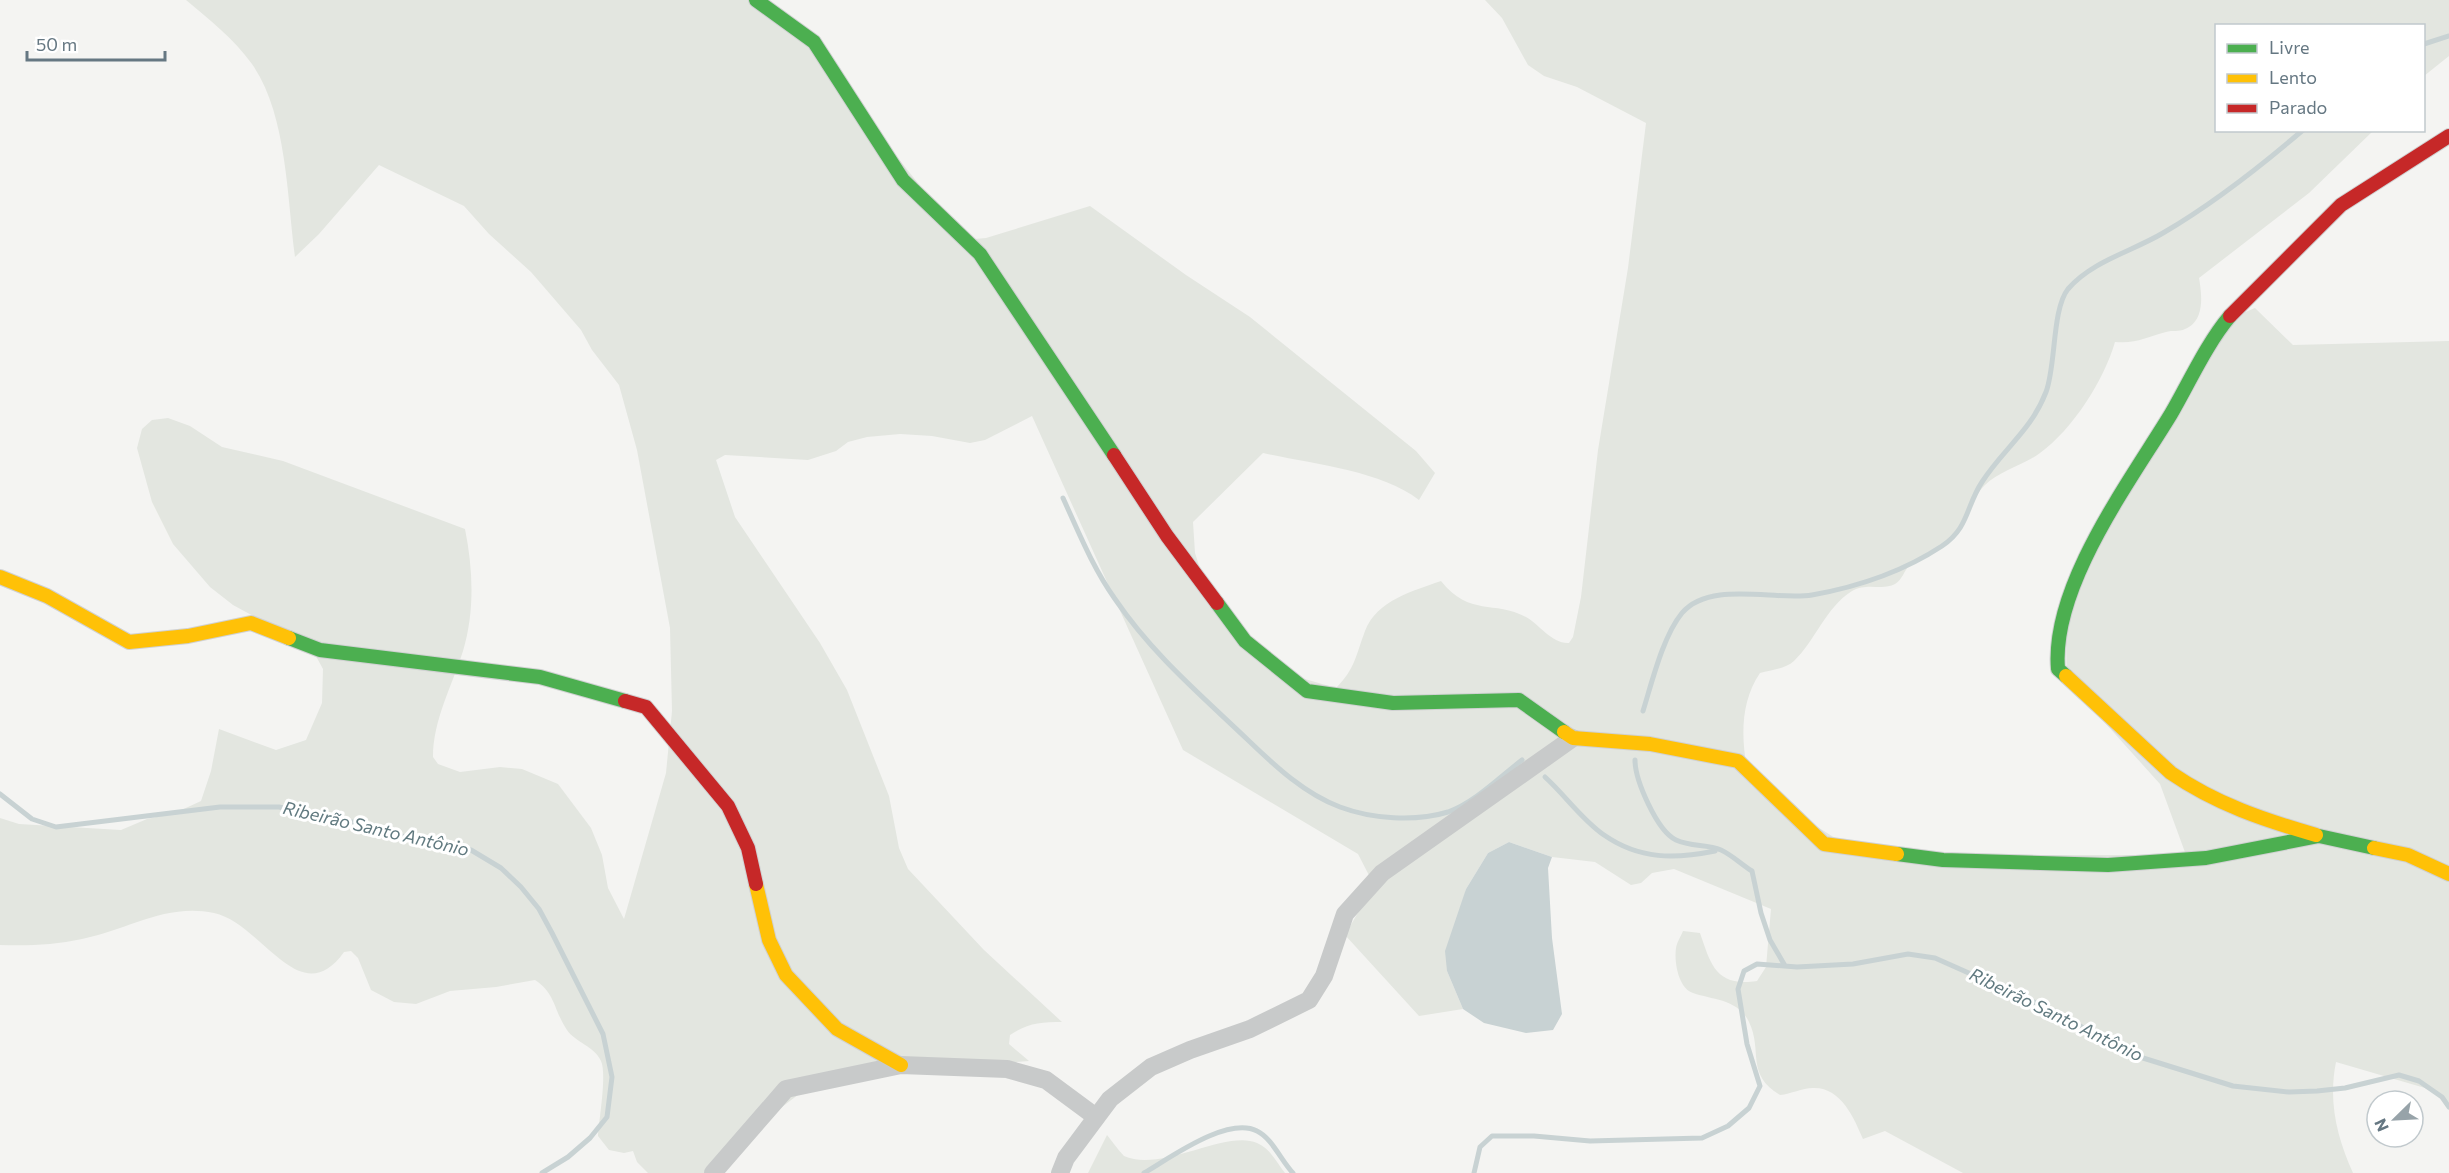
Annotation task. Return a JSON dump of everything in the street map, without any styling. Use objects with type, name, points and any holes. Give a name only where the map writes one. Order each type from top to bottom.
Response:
[{"type":"street","points":[[756,0],[814,42],[903,180],[980,254],[1167,536],[1245,641],[1307,691],[1393,703],[1519,700],[1573,738],[1650,744],[1738,761],[1824,844],[1919,856],[2108,865],[2206,858],[2319,836]]},
{"type":"street","points":[[2449,136],[2341,205],[2228,318],[2083,561],[2068,598],[2055,650],[2058,669],[2190,788],[2216,802],[2319,836],[2408,855],[2449,874]]},
{"type":"street","points":[[0,576],[47,596],[129,642],[188,636],[251,623],[320,650],[540,677],[646,707],[728,806],[748,848],[769,940],[786,975],[837,1029],[901,1065]]},
{"type":"street","points":[[1060,1173],[1066,1158],[1110,1099],[1151,1067],[1250,1029],[1310,1000],[1324,976],[1345,914],[1382,873],[1573,738]]},
{"type":"street","points":[[713,1173],[786,1089],[901,1065],[1007,1069],[1046,1080],[1096,1117]]},
{"type":"shaded area","points":[[186,0],[753,0],[799,33],[963,240],[986,238],[1090,206],[1186,275],[1250,317],[1416,451],[1435,473],[1419,500],[1403,490],[1365,475],[1263,453],[1193,522],[1195,553],[1211,602],[1277,671],[1336,688],[1351,668],[1365,631],[1378,612],[1397,598],[1441,581],[1452,592],[1472,604],[1503,609],[1526,617],[1546,633],[1563,642],[1569,643],[1573,637],[1581,597],[1598,450],[1628,268],[1646,123],[1577,87],[1544,76],[1528,65],[1502,18],[1485,0],[2449,0],[2449,56],[2425,75],[2425,24],[2215,24],[2215,132],[2372,132],[2309,193],[2199,278],[2201,307],[2196,320],[2191,325],[2183,330],[2168,331],[2136,341],[2115,342],[2103,372],[2086,403],[2064,431],[2040,453],[1990,480],[1977,495],[1964,523],[1956,534],[1909,566],[1895,584],[1885,587],[1864,587],[1852,591],[1835,606],[1794,661],[1782,668],[1760,673],[1748,699],[1744,742],[1751,785],[1862,855],[2186,855],[2160,784],[2097,714],[2067,687],[2065,599],[2231,318],[2255,308],[2293,345],[2449,341],[2449,1103],[2425,1088],[2336,1062],[2333,1091],[2335,1119],[2342,1146],[2353,1173],[1963,1173],[1885,1131],[1863,1139],[1845,1105],[1839,1098],[1823,1089],[1805,1089],[1780,1095],[1762,1079],[1753,1033],[1744,1014],[1732,1005],[1693,993],[1684,986],[1678,974],[1676,953],[1683,931],[1700,933],[1712,964],[1724,977],[1732,981],[1757,981],[1766,967],[1771,909],[1674,869],[1652,873],[1641,883],[1631,885],[1595,862],[1552,857],[1509,842],[1488,853],[1466,889],[1447,971],[1463,1009],[1419,1016],[1345,935],[1374,885],[1358,854],[1183,750],[1032,416],[985,440],[970,443],[932,436],[900,434],[867,437],[848,442],[836,451],[808,460],[725,455],[716,460],[735,517],[820,643],[847,690],[889,796],[899,848],[908,869],[984,950],[1062,1022],[1035,1024],[1010,1035],[1009,1044],[1029,1061],[872,1074],[803,1091],[753,1129],[721,1173],[648,1173],[637,1162],[633,1151],[624,1153],[609,1150],[598,1136],[603,1086],[601,1061],[594,1052],[570,1034],[551,996],[535,980],[496,987],[450,991],[416,1004],[394,1002],[371,990],[358,958],[351,951],[344,952],[328,969],[312,973],[296,970],[232,920],[214,913],[196,911],[163,914],[99,935],[72,941],[41,945],[0,945],[0,818],[19,824],[121,830],[147,819],[175,813],[201,801],[211,771],[219,729],[276,750],[306,740],[322,703],[323,669],[311,647],[233,605],[210,587],[173,544],[152,502],[137,448],[142,429],[152,420],[168,418],[190,426],[222,447],[283,461],[465,529],[472,590],[470,621],[463,651],[436,730],[433,757],[438,764],[460,772],[500,767],[522,769],[558,784],[591,828],[602,855],[608,888],[624,919],[666,773],[672,711],[670,628],[637,450],[619,385],[592,350],[581,330],[531,272],[489,234],[464,206],[379,165],[319,234],[295,257],[284,157],[272,107],[264,84],[252,64],[221,30]]},
{"type":"shaded area","points":[[1509,842],[1552,857],[1548,868],[1552,938],[1562,1014],[1553,1030],[1526,1033],[1484,1023],[1463,1009],[1447,971],[1445,951],[1466,889],[1488,853]]},
{"type":"shaded area","points":[[1107,1135],[1124,1156],[1139,1160],[1174,1156],[1211,1145],[1244,1140],[1262,1145],[1285,1173],[1088,1173]]},
{"type":"waterway","points":[[2425,44],[2449,36]]},
{"type":"waterway","points":[[1643,711],[1669,634],[1682,613],[1694,603],[1726,594],[1797,596],[1846,587],[1880,577],[1912,563],[1951,539],[1962,524],[1977,491],[1990,470],[2025,429],[2040,406],[2049,381],[2059,310],[2068,289],[2089,271],[2181,222],[2217,198],[2301,132]]},
{"type":"waterway","points":[[1063,498],[1100,575],[1145,638],[1178,674],[1269,760],[1315,795],[1340,807],[1366,814],[1394,818],[1435,815],[1458,808],[1487,789],[1522,760]]},
{"type":"waterway","points":[[1635,760],[1639,780],[1648,804],[1669,835],[1682,842],[1721,850],[1752,871],[1761,913],[1770,940],[1784,964]]},
{"type":"waterway","points":[[1545,777],[1596,829],[1617,843],[1644,853],[1658,855],[1672,856],[1715,851]]},
{"type":"waterway","name":"Ribeirão Santo Antônio","points":[[0,794],[32,819],[56,827],[220,807],[279,807],[362,824],[415,840],[471,850],[501,868],[539,909],[552,933],[603,1034],[612,1077],[607,1117],[590,1138],[568,1157],[542,1173]]},
{"type":"waterway","name":"Ribeirão Santo Antônio","points":[[1474,1173],[1480,1147],[1492,1136],[1534,1136],[1590,1141],[1702,1138],[1728,1126],[1749,1108],[1760,1086],[1747,1044],[1738,989],[1744,971],[1757,964],[1797,967],[1853,964],[1908,954],[1935,958],[2054,1011],[2127,1053],[2233,1086],[2289,1092],[2317,1091],[2345,1088],[2399,1075],[2419,1081],[2442,1097],[2449,1107]]},
{"type":"waterway","name":"Ribeirão Santo Antônio","points":[[1144,1173],[1199,1141],[1230,1129],[1245,1128],[1262,1134],[1293,1173]]},
{"type":"traffic: fast","points":[[756,0],[814,42],[903,180],[980,254],[1114,455]]},
{"type":"traffic: fast","points":[[2066,676],[2058,669],[2059,637],[2067,604],[2080,570],[2115,503],[2171,414],[2206,351],[2230,316]]},
{"type":"traffic: fast","points":[[1217,603],[1245,641],[1307,691],[1393,703],[1519,700],[1564,732]]},
{"type":"traffic: fast","points":[[289,638],[320,650],[540,677],[625,701]]},
{"type":"traffic: fast","points":[[1897,854],[1943,860],[2108,865],[2206,858],[2319,836],[2374,848]]},
{"type":"traffic: slow","points":[[0,577],[47,596],[129,642],[188,636],[251,623],[289,638]]},
{"type":"traffic: slow","points":[[2066,676],[2171,773],[2188,784],[2241,810],[2316,835]]},
{"type":"traffic: slow","points":[[1564,732],[1573,738],[1650,744],[1738,761],[1824,844],[1897,854]]},
{"type":"traffic: slow","points":[[2374,848],[2408,855],[2449,874]]},
{"type":"traffic: slow","points":[[756,884],[769,940],[786,975],[837,1029],[901,1065]]},
{"type":"traffic: jam","points":[[2230,316],[2341,205],[2449,136]]},
{"type":"traffic: jam","points":[[1114,455],[1167,536],[1217,603]]},
{"type":"traffic: jam","points":[[625,701],[646,707],[728,806],[748,848],[756,884]]}]
